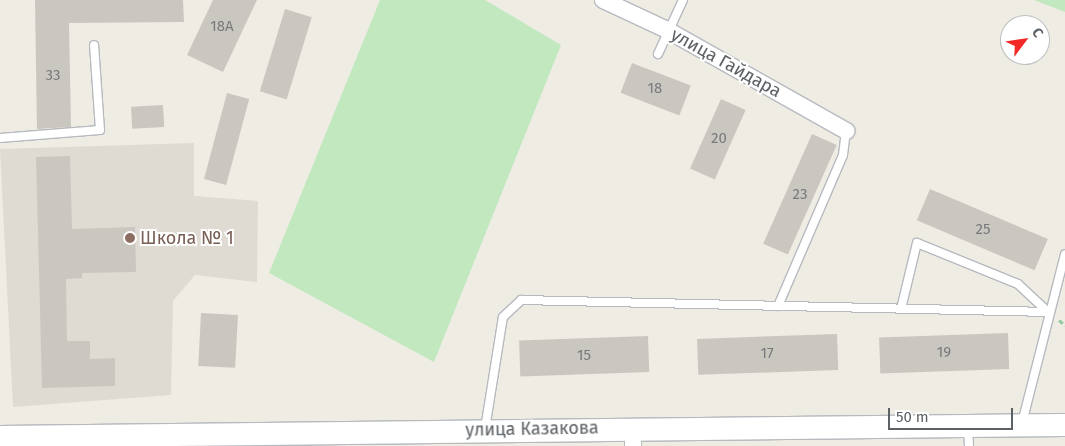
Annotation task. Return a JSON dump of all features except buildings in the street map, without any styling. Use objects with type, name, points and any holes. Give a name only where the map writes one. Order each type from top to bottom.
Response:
[{"type":"main road","name":"улица Казакова","points":[[0,437],[130,441],[485,430],[633,437],[968,436],[1022,425],[1065,425]]},
{"type":"street","name":"улица Гайдара","points":[[603,0],[667,30],[846,131]]},
{"type":"lane","points":[[658,54],[667,30],[683,0]]},
{"type":"lane","points":[[0,138],[100,130],[94,45]]},
{"type":"lane","points":[[778,306],[843,155],[846,131]]},
{"type":"lane","points":[[900,308],[917,243],[1018,284],[1048,312]]},
{"type":"lane","points":[[1022,425],[1048,312],[1065,254]]},
{"type":"lane","points":[[485,430],[503,317],[521,300],[1048,312]]},
{"type":"shaded area","name":"Школа № 1","points":[[194,143],[194,196],[258,201],[257,282],[195,275],[173,301],[171,395],[13,407],[0,149]]},
{"type":"green space","points":[[380,0],[485,0],[561,45],[434,362],[269,273]]},
{"type":"green space","points":[[1034,0],[1065,0],[1065,12]]},
{"type":"place","name":"Школа № 1","points":[[130,238]]}]
